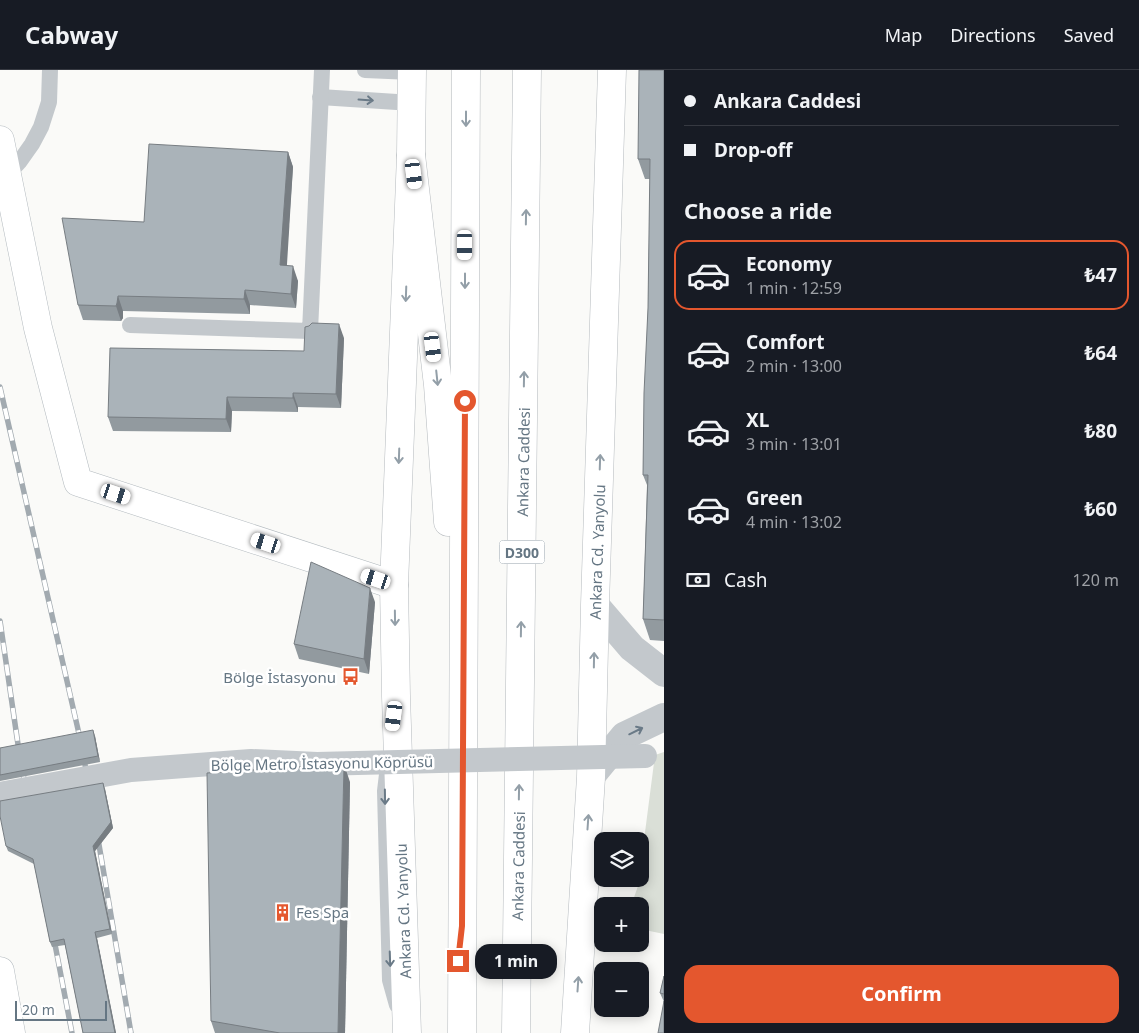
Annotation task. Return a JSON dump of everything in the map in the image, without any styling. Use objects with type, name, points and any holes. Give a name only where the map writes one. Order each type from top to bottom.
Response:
[{"type":"main road","points":[[462,1033],[466,70]]},
{"type":"main road","name":"Ankara Caddesi","points":[[516,1033],[528,70]]},
{"type":"main road","name":"Ankara Cd. Yanyolu","points":[[574,1033],[591,777],[612,70]]},
{"type":"main road","name":"Ankara Cd. Yanyolu","points":[[406,1033],[394,585],[411,155],[412,71]]},
{"type":"main road","points":[[0,140],[38,328],[78,482],[394,585]]},
{"type":"main road","points":[[411,155],[438,386],[463,733]]},
{"type":"main road","points":[[448,1033],[462,926]]},
{"type":"main road","points":[[0,971],[11,1033]]},
{"type":"street","points":[[595,606],[632,648],[664,673]]},
{"type":"street","points":[[591,777],[624,736],[664,717]]},
{"type":"street","name":"Bölge Metro İstasyonu Köprüsü","points":[[0,794],[131,770],[251,761],[317,764],[646,756]]},
{"type":"lane","points":[[7,175],[20,161],[41,127],[49,102],[50,70]]},
{"type":"lane","points":[[130,325],[310,331],[322,70]]},
{"type":"lane","points":[[365,70],[412,71]]},
{"type":"lane","points":[[320,97],[412,103]]},
{"type":"shaded area","points":[[664,752],[664,934],[649,931],[649,897],[634,897],[638,887],[649,887],[649,832],[645,832],[655,755]]},
{"type":"building","points":[[639,70],[664,70],[664,620],[643,619],[648,475],[643,475],[650,159],[638,159]]},
{"type":"building","points":[[149,144],[288,152],[280,265],[293,266],[291,294],[245,290],[244,299],[118,296],[116,306],[78,305],[62,218],[144,222]]},
{"type":"building","points":[[312,323],[339,324],[336,394],[293,393],[293,398],[227,397],[226,419],[108,417],[110,348],[304,351],[305,327]]},
{"type":"building","points":[[311,562],[370,588],[364,659],[294,644]]},
{"type":"building","points":[[93,730],[98,756],[0,775],[0,748]]},
{"type":"building","name":"Fes Spa","points":[[344,764],[338,1033],[280,1033],[211,1021],[207,773]]},
{"type":"building","points":[[103,783],[111,822],[93,846],[110,929],[95,932],[115,1033],[83,1033],[64,939],[50,942],[33,859],[6,846],[0,816],[0,801]]},
{"type":"building","points":[[664,976],[664,994],[660,993]]},
{"type":"building","points":[[664,1001],[664,1033],[658,1033]]},
{"type":"railway","points":[[0,387],[82,747],[91,799]]},
{"type":"railway","points":[[0,621],[20,758],[30,811]]},
{"type":"railway","points":[[97,833],[131,1033]]},
{"type":"railway","points":[[53,934],[72,1033]]},
{"type":"place","name":"Bölge İstasyonu","points":[[350,677]]},
{"type":"place","name":"Fes Spa","points":[[282,912]]},
{"type":"route","points":[[458,961],[462,926],[465,401]]}]
